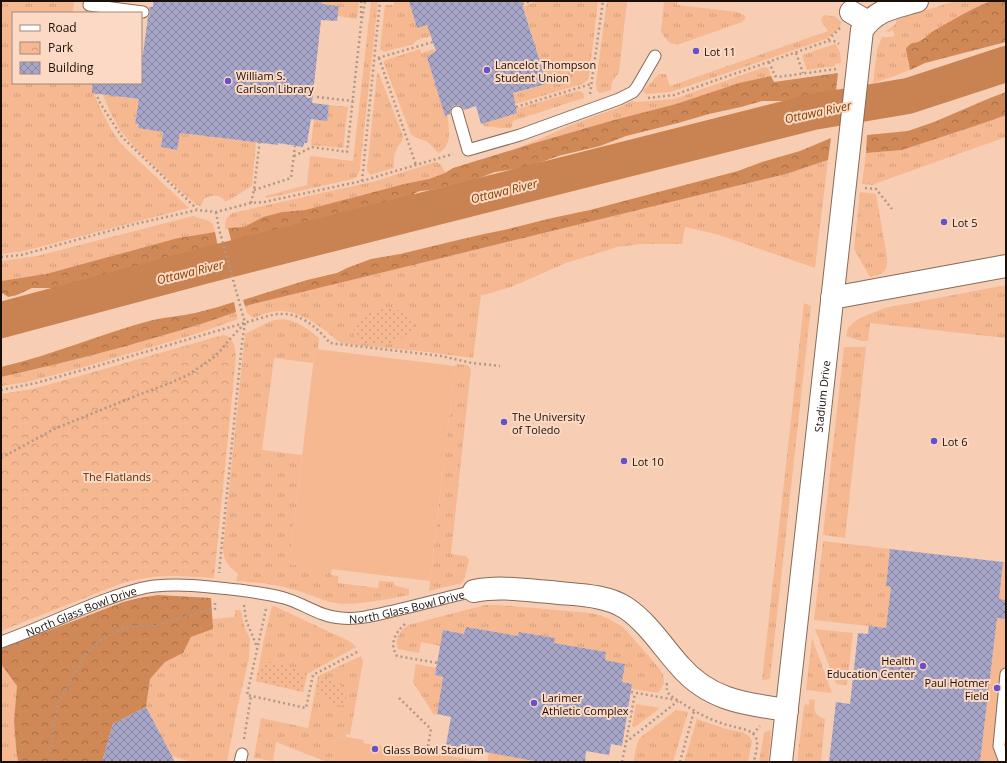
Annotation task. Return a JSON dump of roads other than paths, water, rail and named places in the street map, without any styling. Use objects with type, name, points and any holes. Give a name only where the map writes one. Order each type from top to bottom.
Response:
[{"type":"street","name":"Stadium Drive","points":[[781,762],[848,158],[851,53],[860,21],[917,1]]},
{"type":"street","points":[[832,298],[1006,266]]},
{"type":"street","name":"North Glass Bowl Drive","points":[[474,591],[488,589],[514,589],[580,595],[600,598],[613,602],[627,609],[639,619],[682,669],[699,683],[718,694],[735,701],[787,710]]},
{"type":"lane","points":[[90,1],[89,5],[143,12]]},
{"type":"lane","points":[[457,112],[468,150],[520,135],[619,99],[633,92],[655,56]]},
{"type":"lane","name":"North Glass Bowl Drive","points":[[1,642],[131,591],[165,585],[202,586],[270,594],[285,598],[314,611],[340,618],[372,616],[474,591]]},
{"type":"lane","points":[[1005,762],[999,746],[1006,674]]},
{"type":"waterway","name":"Ottawa River","points":[[1,320],[207,265],[813,112],[908,96],[1006,64]]},
{"type":"place","name":"Lot 11","points":[[696,51]]},
{"type":"place","name":"Lancelot Thompson Student Union","points":[[487,70]]},
{"type":"place","name":"William S. Carlson Library","points":[[228,81]]},
{"type":"place","name":"Lot 5","points":[[944,222]]},
{"type":"place","name":"The University of Toledo","points":[[504,422]]},
{"type":"place","name":"Lot 6","points":[[934,441]]},
{"type":"place","name":"Lot 10","points":[[624,461]]},
{"type":"place","name":"Health Education Center","points":[[923,666]]},
{"type":"place","name":"Paul Hotmer Field","points":[[997,688]]},
{"type":"place","name":"Larimer Athletic Complex","points":[[534,703]]},
{"type":"place","name":"Glass Bowl Stadium","points":[[375,749]]},
{"type":"park label","name":"The Flatlands","points":[[117,476]]}]
